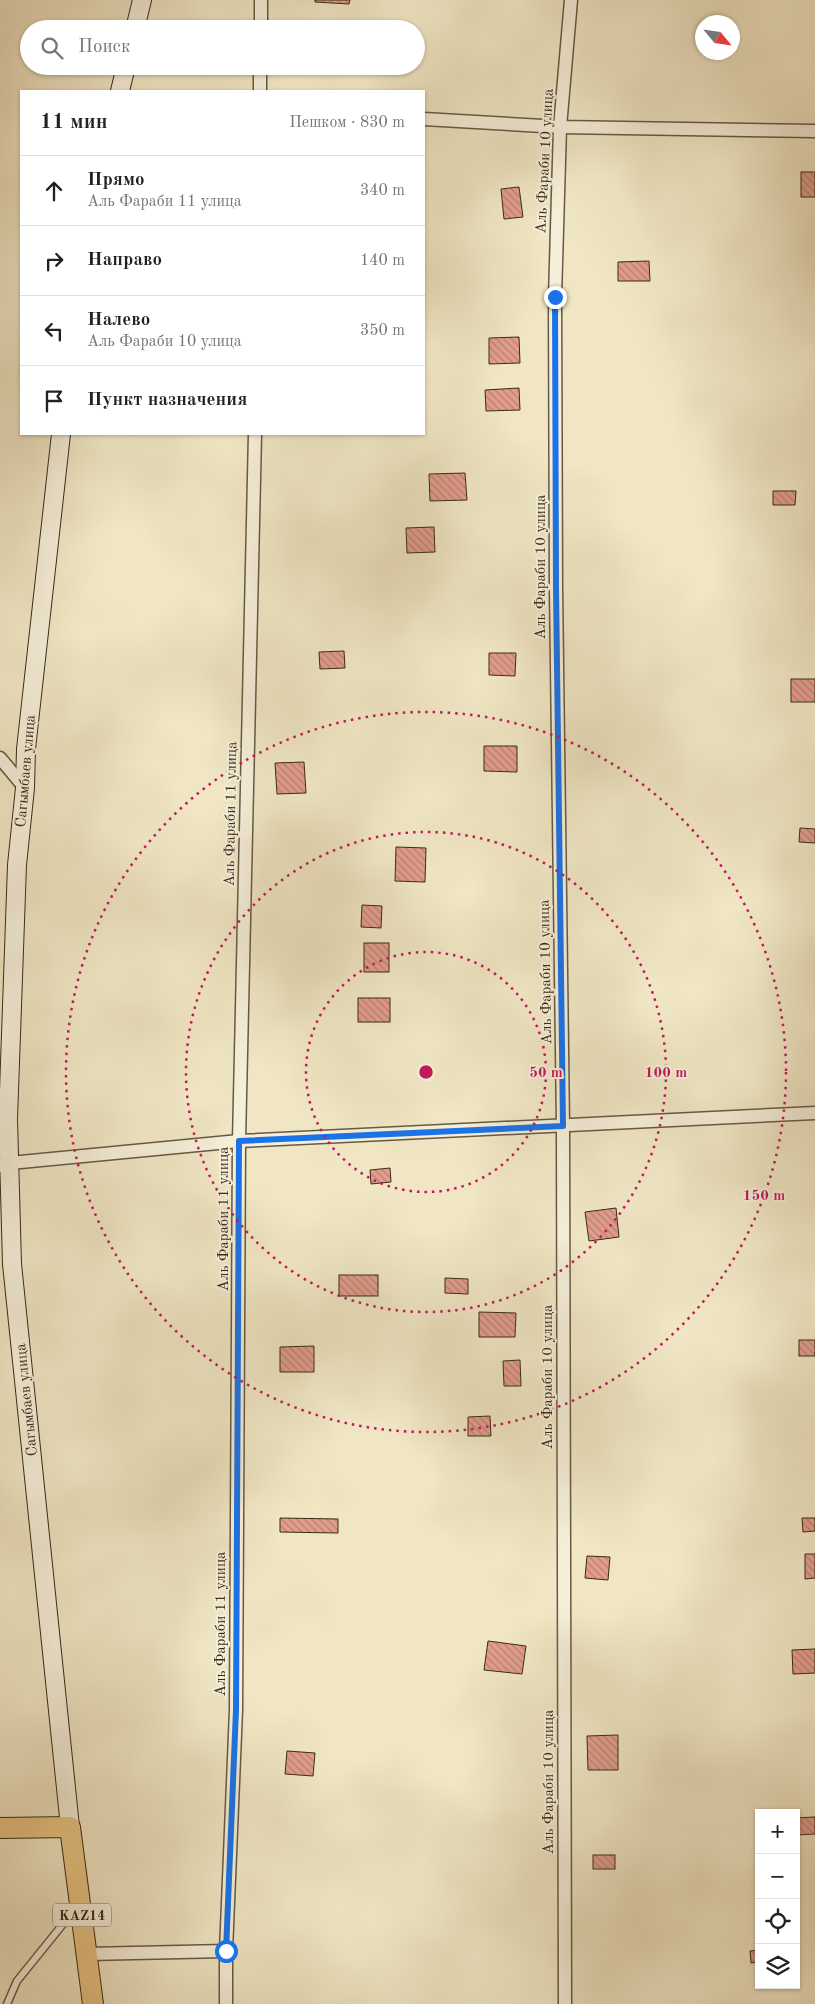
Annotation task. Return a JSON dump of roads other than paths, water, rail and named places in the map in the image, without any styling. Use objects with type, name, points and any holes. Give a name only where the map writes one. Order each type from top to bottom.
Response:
[{"type":"main road","points":[[0,1828],[70,1827]]},
{"type":"main road","name":"KAZ14","points":[[70,1827],[93,2004]]},
{"type":"street","points":[[137,20],[142,0]]},
{"type":"street","points":[[260,20],[261,0]]},
{"type":"street","name":"Аль Фараби 10 улица","points":[[565,2004],[563,1126],[555,297],[560,127],[572,0]]},
{"type":"street","points":[[120,90],[124,75]]},
{"type":"street","points":[[260,75],[260,90]]},
{"type":"street","points":[[425,120],[560,127],[815,130]]},
{"type":"street","name":"Сагымбаев улица","points":[[61,435],[26,750],[25,788],[17,865],[5,1165],[12,1264],[70,1827]]},
{"type":"street","name":"Аль Фараби 11 улица","points":[[226,2004],[226,1951],[236,1710],[239,1141],[255,435]]},
{"type":"street","points":[[0,758],[25,788]]},
{"type":"street","points":[[5,1165],[239,1141],[815,1113]]},
{"type":"street","points":[[87,1954],[226,1951]]},
{"type":"lane","points":[[6,2004],[17,1981],[80,1903]]}]
